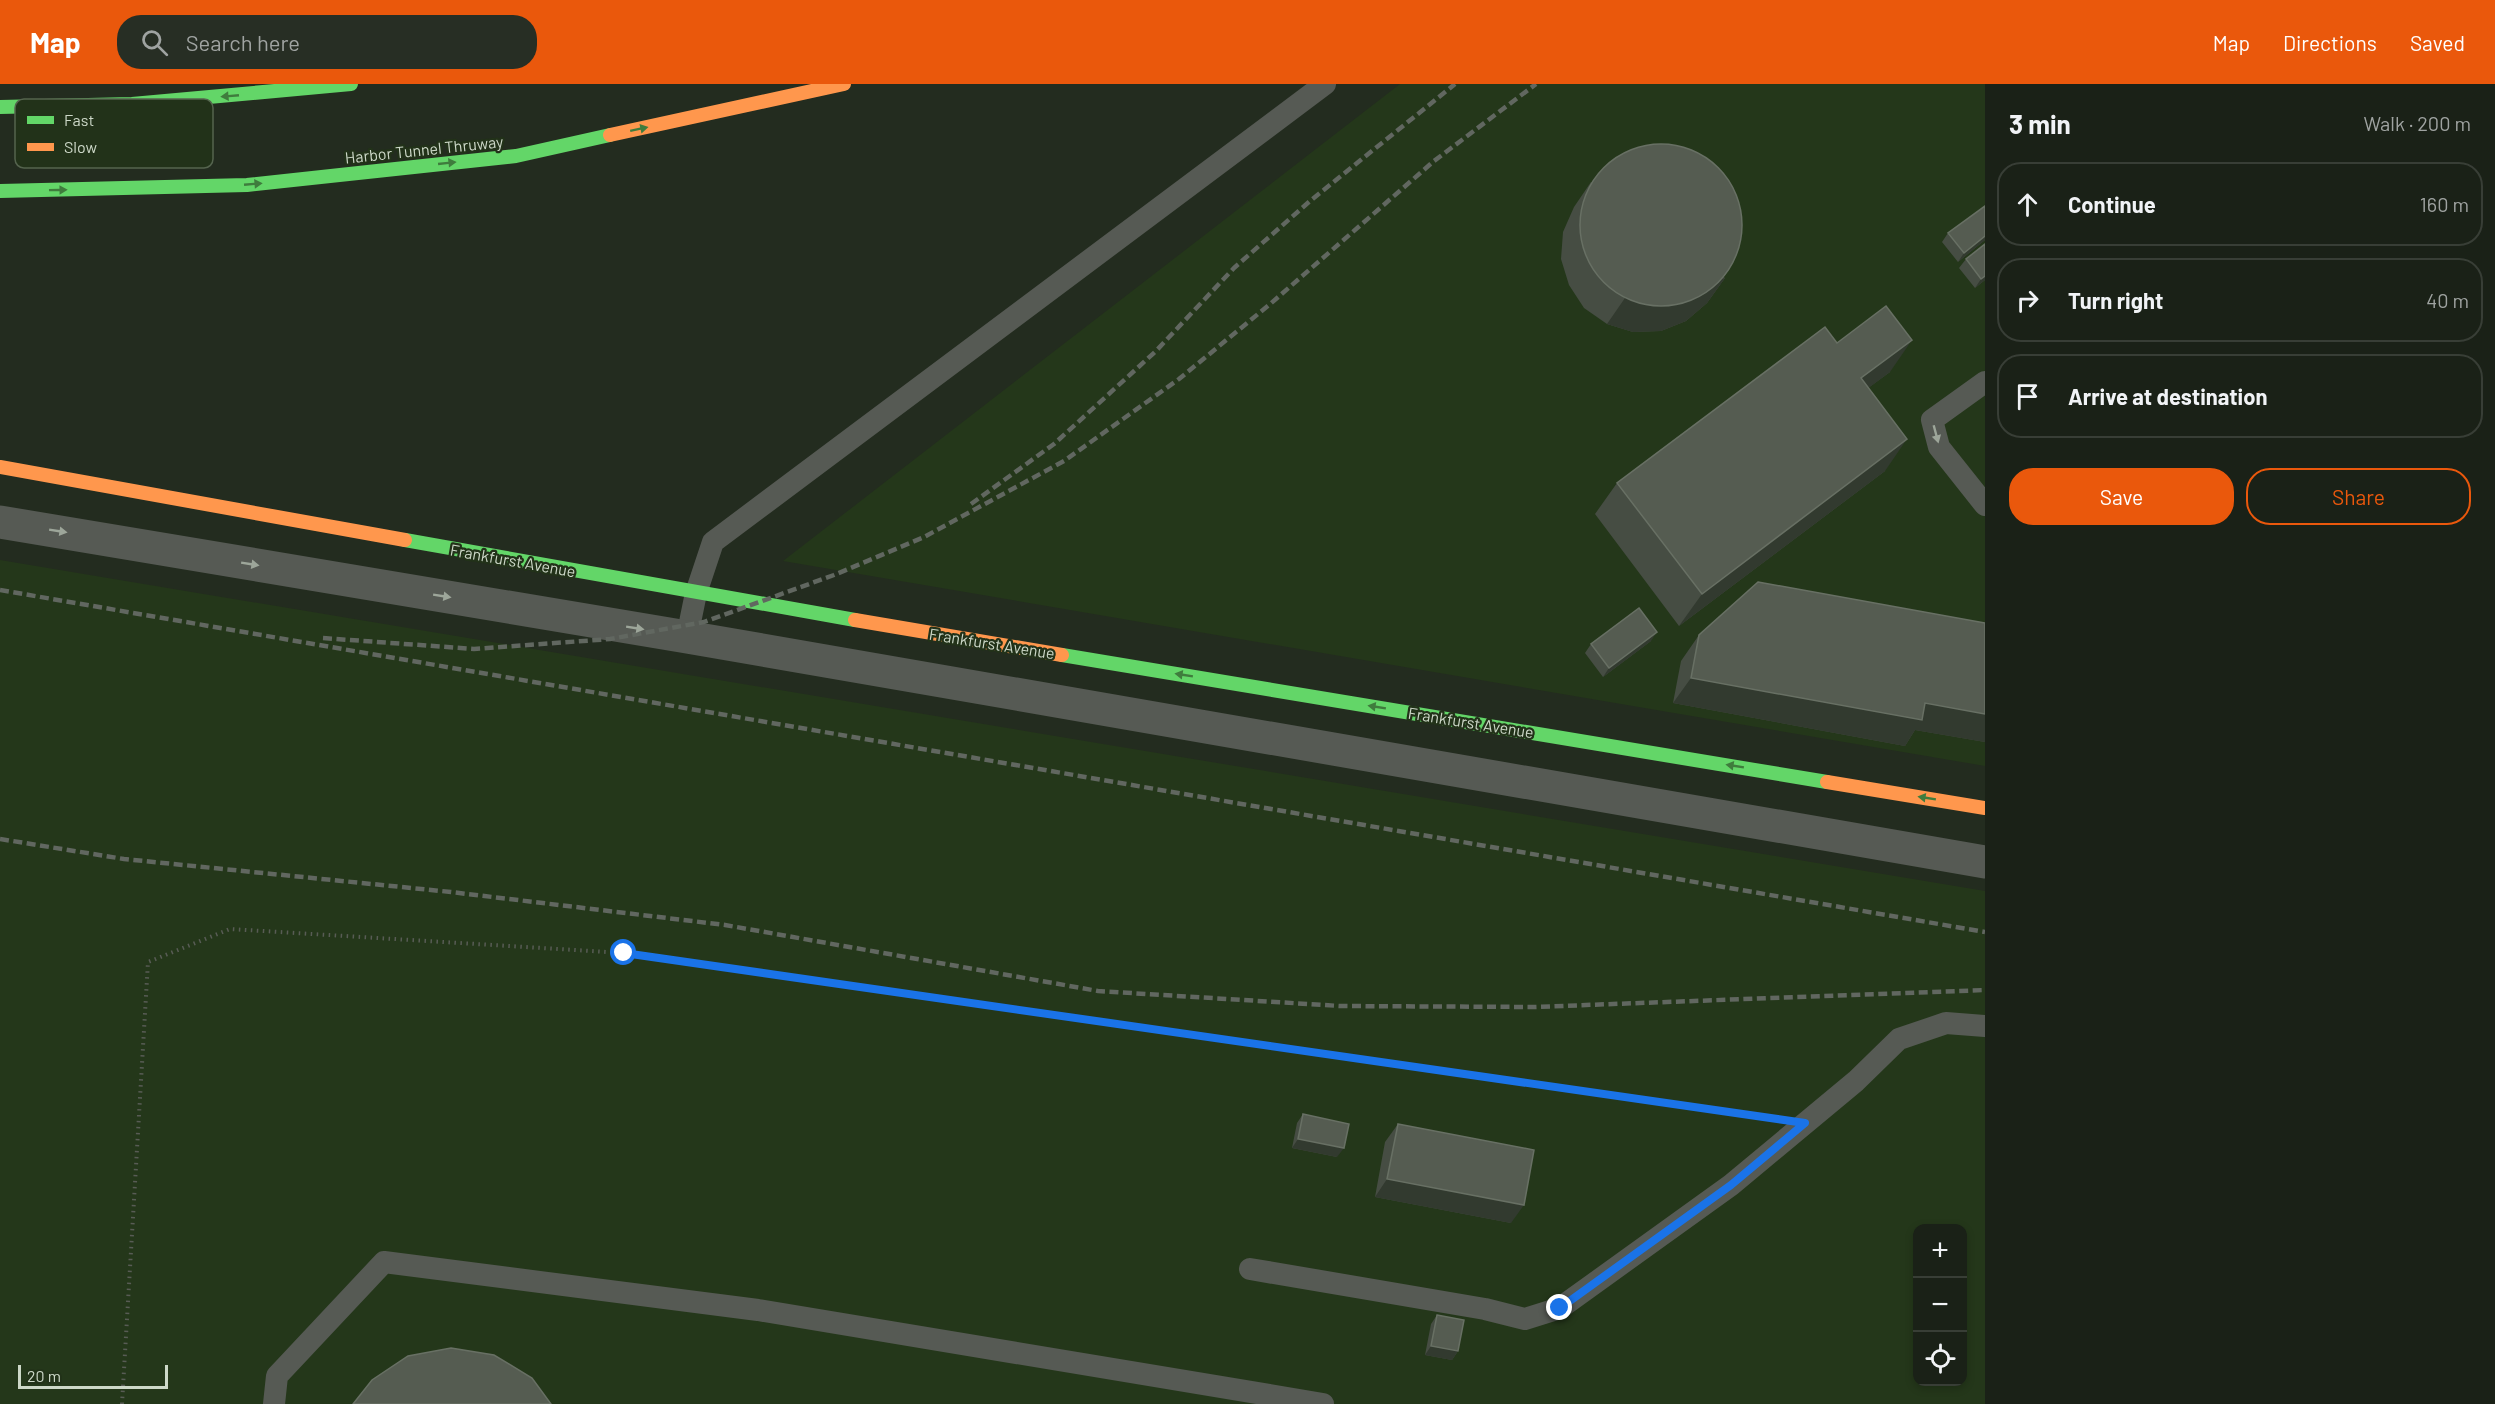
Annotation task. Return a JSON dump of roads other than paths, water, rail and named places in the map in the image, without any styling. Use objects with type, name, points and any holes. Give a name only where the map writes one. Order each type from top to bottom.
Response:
[{"type":"main road","points":[[187,99],[351,84]]},
{"type":"main road","name":"Harbor Tunnel Thruway","points":[[0,191],[247,185],[516,156],[844,84]]},
{"type":"main road","points":[[0,107],[15,107]]},
{"type":"main road","name":"Frankfurst Avenue","points":[[0,467],[696,593],[1985,808]]},
{"type":"street","points":[[0,522],[687,637],[1985,862]]},
{"type":"lane","points":[[687,637],[696,593],[713,542],[1325,84]]},
{"type":"lane","points":[[1985,382],[1932,420],[1940,447],[1985,505]]},
{"type":"lane","points":[[1250,1269],[1485,1309],[1525,1319],[1560,1308],[1731,1185],[1856,1081],[1899,1039],[1946,1023],[1985,1026]]},
{"type":"lane","points":[[274,1404],[277,1376],[384,1262],[758,1310],[1323,1404]]},
{"type":"railway","points":[[971,504],[1054,444],[1156,351],[1234,268],[1310,201],[1455,84]]},
{"type":"railway","points":[[323,638],[474,649],[610,639],[704,622],[834,575],[924,537],[1064,461],[1179,379],[1269,305],[1434,161],[1536,84]]},
{"type":"railway","points":[[0,590],[1985,932]]},
{"type":"railway","points":[[0,839],[124,859],[451,892],[725,925],[1098,991],[1340,1006],[1534,1007],[1985,990]]}]
